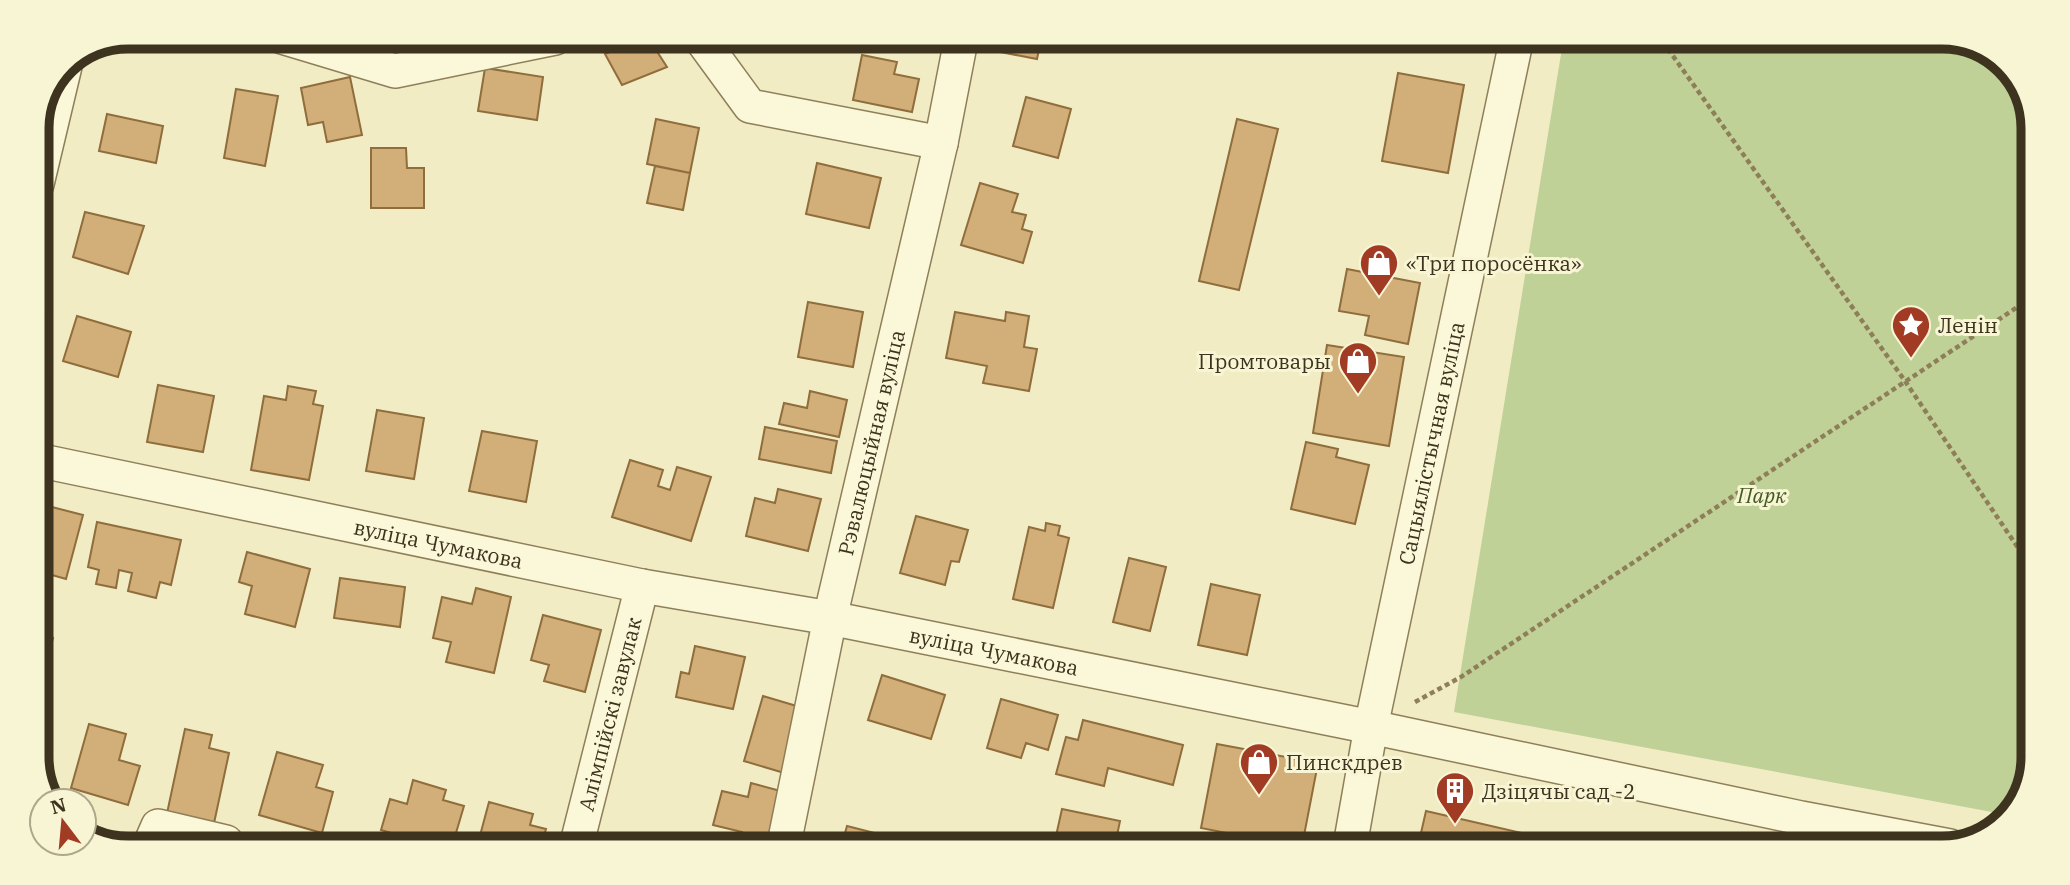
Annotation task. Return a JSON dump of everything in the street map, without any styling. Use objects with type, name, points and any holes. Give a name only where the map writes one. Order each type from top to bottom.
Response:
[{"type":"street","points":[[322,49],[395,71],[502,49]]},
{"type":"street","points":[[708,49],[750,106],[941,143]]},
{"type":"street","name":"Рэвалюцыйная вуліца","points":[[785,836],[830,618],[941,143],[959,49]]},
{"type":"street","name":"Сацыялістычная вуліца","points":[[1352,836],[1371,727],[1515,49]]},
{"type":"street","points":[[49,134],[60,89]]},
{"type":"street","name":"вуліца Чумакова","points":[[49,462],[642,586],[830,618],[1894,836]]},
{"type":"street","name":"Алімпійскі завулак","points":[[579,836],[642,586]]},
{"type":"street","points":[[154,836],[158,826],[200,836]]},
{"type":"path","points":[[1668,49],[1905,381],[2021,552]]},
{"type":"path","points":[[1371,727],[1461,677],[2021,305]]},
{"type":"green space","name":"Парк","points":[[1562,49],[1942,49],[1972,55],[1990,65],[2013,93],[2021,123],[2021,757],[2015,787],[2005,805],[1997,813],[1454,712]]},
{"type":"building","points":[[616,49],[655,49],[667,67],[622,85],[605,54]]},
{"type":"building","points":[[996,49],[1039,49],[1037,59]]},
{"type":"building","points":[[862,55],[897,62],[894,74],[919,79],[912,112],[853,100]]},
{"type":"building","points":[[485,68],[543,77],[537,120],[478,111]]},
{"type":"building","points":[[1398,73],[1464,85],[1448,173],[1382,161]]},
{"type":"building","points":[[350,77],[362,135],[327,142],[323,122],[308,125],[301,88]]},
{"type":"building","points":[[236,89],[278,96],[265,166],[224,158]]},
{"type":"building","points":[[1026,97],[1071,109],[1058,158],[1013,146]]},
{"type":"building","points":[[107,114],[163,126],[156,163],[99,151]]},
{"type":"building","points":[[656,119],[699,128],[690,173],[647,164]]},
{"type":"building","points":[[1237,119],[1278,129],[1239,290],[1199,281]]},
{"type":"building","points":[[371,148],[406,148],[407,168],[424,168],[424,208],[371,208]]},
{"type":"building","points":[[817,163],[881,178],[869,228],[806,214]]},
{"type":"building","points":[[655,166],[690,173],[683,210],[647,203]]},
{"type":"building","points":[[980,183],[1018,194],[1012,212],[1026,215],[1022,229],[1032,232],[1023,263],[961,245]]},
{"type":"building","points":[[85,212],[144,226],[128,274],[73,257]]},
{"type":"building","name":"«Три поросёнка»","points":[[1347,269],[1420,283],[1408,344],[1365,335],[1369,316],[1339,311]]},
{"type":"building","points":[[808,302],[863,312],[853,367],[798,357]]},
{"type":"building","points":[[955,312],[1005,321],[1006,312],[1029,316],[1024,347],[1037,349],[1029,391],[983,383],[987,366],[946,358]]},
{"type":"building","points":[[77,316],[131,332],[118,377],[63,361]]},
{"type":"building","name":"Промтовары","points":[[1327,345],[1404,357],[1389,446],[1313,433]]},
{"type":"building","points":[[158,385],[214,396],[203,452],[147,442]]},
{"type":"building","points":[[288,386],[316,391],[313,404],[323,406],[309,480],[251,470],[264,396],[286,400]]},
{"type":"building","points":[[810,391],[847,400],[839,437],[779,424],[784,403],[807,408]]},
{"type":"building","points":[[377,410],[424,418],[414,479],[366,471]]},
{"type":"building","points":[[765,427],[837,441],[831,473],[759,459]]},
{"type":"building","points":[[482,431],[537,441],[526,502],[469,491]]},
{"type":"building","points":[[1306,442],[1338,449],[1336,457],[1369,465],[1355,524],[1291,509]]},
{"type":"building","points":[[630,460],[663,470],[658,486],[670,490],[677,467],[711,477],[691,541],[612,517]]},
{"type":"building","points":[[778,489],[821,499],[808,551],[746,536],[755,498],[775,503]]},
{"type":"building","points":[[49,506],[83,515],[66,579],[52,575],[49,587]]},
{"type":"building","points":[[916,516],[968,530],[959,562],[951,561],[945,585],[900,573]]},
{"type":"building","points":[[97,522],[181,540],[171,585],[160,582],[156,598],[128,591],[132,573],[119,570],[116,588],[96,584],[99,570],[88,567]]},
{"type":"building","points":[[1046,523],[1060,526],[1058,535],[1069,538],[1053,608],[1013,599],[1029,527],[1045,531]]},
{"type":"building","points":[[247,552],[310,569],[295,627],[245,614],[252,586],[239,582]]},
{"type":"building","points":[[1129,558],[1166,567],[1150,631],[1113,622]]},
{"type":"building","points":[[340,578],[405,587],[400,627],[334,618]]},
{"type":"building","points":[[1211,584],[1260,595],[1247,655],[1198,645]]},
{"type":"building","points":[[476,588],[511,597],[494,673],[446,662],[451,642],[433,638],[442,597],[472,604]]},
{"type":"building","points":[[543,615],[601,630],[585,692],[544,681],[549,665],[531,660]]},
{"type":"building","points":[[49,637],[53,638],[49,653]]},
{"type":"building","points":[[695,646],[745,657],[733,709],[676,697],[681,672],[689,674]]},
{"type":"building","points":[[882,675],[945,695],[931,739],[868,720]]},
{"type":"building","points":[[763,696],[810,710],[791,775],[744,761]]},
{"type":"building","points":[[1001,699],[1058,715],[1048,750],[1026,743],[1021,758],[987,748]]},
{"type":"building","points":[[1083,720],[1183,745],[1173,785],[1108,768],[1104,786],[1056,774],[1066,737],[1078,740]]},
{"type":"building","points":[[89,724],[126,734],[119,760],[140,766],[128,805],[98,796],[98,787],[71,787]]},
{"type":"building","points":[[185,729],[212,735],[209,748],[229,753],[213,828],[166,818]]},
{"type":"building","name":"Пинскдрев","points":[[1217,744],[1318,763],[1304,836],[1232,836],[1201,828]]},
{"type":"building","points":[[277,752],[323,765],[316,787],[333,792],[322,833],[259,815]]},
{"type":"building","points":[[413,780],[446,790],[443,800],[464,806],[455,836],[398,836],[381,830],[390,799],[407,804]]},
{"type":"building","points":[[751,783],[788,793],[777,836],[741,836],[742,832],[713,825],[722,791],[748,797]]},
{"type":"building","points":[[489,802],[533,814],[530,825],[546,829],[544,836],[480,836]]},
{"type":"building","points":[[1062,809],[1120,821],[1117,836],[1056,836]]},
{"type":"building","points":[[1426,811],[1535,836],[1420,836]]},
{"type":"building","points":[[847,826],[886,836],[844,836]]},
{"type":"place","name":"«Три поросёнка»","points":[[1379,297]]},
{"type":"place","name":"Ленін","points":[[1911,359]]},
{"type":"place","name":"Промтовары","points":[[1358,395]]},
{"type":"place","name":"Пинскдрев","points":[[1259,796]]},
{"type":"place","name":"Дзіцячы сад -2","points":[[1455,825]]}]
